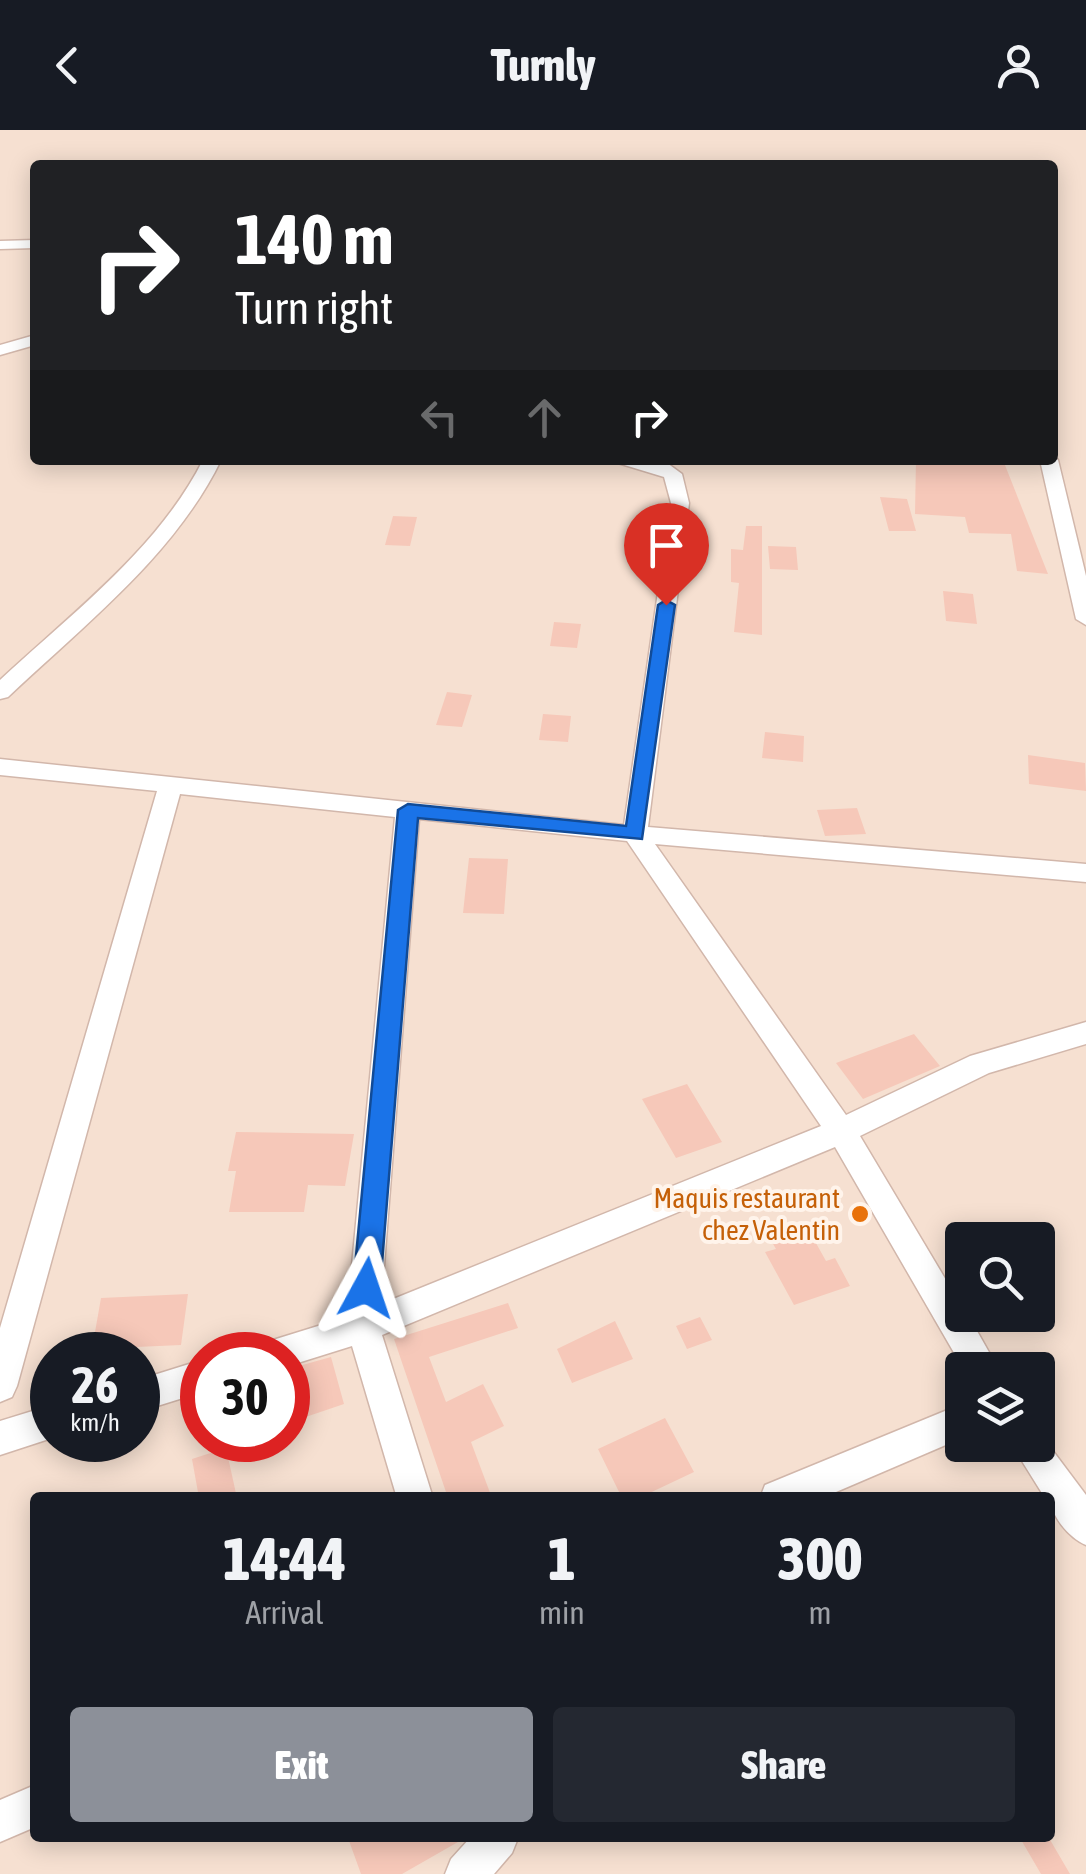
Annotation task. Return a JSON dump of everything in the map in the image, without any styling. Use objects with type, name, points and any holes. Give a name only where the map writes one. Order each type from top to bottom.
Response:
[{"type":"street","points":[[0,245],[30,244]]},
{"type":"street","points":[[0,350],[30,341]]},
{"type":"street","points":[[0,692],[157,536],[191,499],[209,465]]},
{"type":"street","points":[[648,465],[673,474],[680,503],[635,834],[841,1131],[971,1352]]},
{"type":"street","points":[[1050,465],[1086,619]]},
{"type":"street","points":[[0,767],[635,834],[1086,873]]},
{"type":"street","points":[[0,1386],[171,784]]},
{"type":"street","points":[[408,810],[363,1327],[413,1492]]},
{"type":"street","points":[[310,1343],[363,1327],[841,1131],[980,1064],[1086,1033]]},
{"type":"street","points":[[792,1492],[945,1428]]},
{"type":"street","points":[[0,1438],[30,1429]]},
{"type":"street","points":[[1042,1462],[1086,1527]]},
{"type":"street","points":[[0,1821],[30,1808]]},
{"type":"street","points":[[466,1874],[494,1842]]},
{"type":"shaded area","points":[[0,130],[1086,130],[1086,1874],[0,1874]]},
{"type":"building","points":[[916,465],[1005,465],[1048,574],[1017,571],[1011,534],[969,533],[965,517],[915,514]]},
{"type":"building","points":[[880,497],[907,499],[916,531],[889,531]]},
{"type":"building","points":[[393,516],[417,517],[410,546],[385,545]]},
{"type":"building","points":[[746,526],[762,526],[762,635],[734,632],[739,583],[731,582],[731,549],[743,550]]},
{"type":"building","points":[[768,546],[796,547],[798,570],[770,569]]},
{"type":"building","points":[[943,591],[973,594],[977,624],[946,621]]},
{"type":"building","points":[[554,622],[581,624],[577,648],[550,646]]},
{"type":"building","points":[[447,692],[472,695],[462,727],[436,725]]},
{"type":"building","points":[[543,714],[571,716],[568,742],[539,740]]},
{"type":"building","points":[[765,732],[804,736],[803,762],[762,758]]},
{"type":"building","points":[[1028,755],[1085,763],[1086,791],[1029,784]]},
{"type":"building","points":[[857,808],[866,834],[825,836],[817,810]]},
{"type":"building","points":[[469,858],[508,859],[504,914],[463,913]]},
{"type":"building","points":[[914,1034],[940,1066],[863,1099],[836,1063]]},
{"type":"building","points":[[687,1084],[722,1142],[676,1158],[642,1099]]},
{"type":"building","points":[[236,1132],[354,1134],[345,1186],[308,1185],[304,1212],[229,1212],[236,1171],[228,1171]]},
{"type":"building","points":[[794,1228],[801,1240],[812,1236],[826,1261],[835,1258],[850,1286],[794,1305],[765,1252],[776,1249],[769,1237]]},
{"type":"building","points":[[188,1294],[180,1345],[160,1346],[160,1332],[95,1332],[101,1298]]},
{"type":"building","points":[[508,1303],[518,1328],[429,1357],[446,1402],[483,1384],[504,1426],[471,1442],[490,1492],[446,1492],[394,1339]]},
{"type":"building","points":[[700,1317],[712,1340],[687,1349],[676,1326]]},
{"type":"building","points":[[615,1321],[633,1359],[572,1383],[557,1349]]},
{"type":"building","points":[[331,1357],[344,1404],[310,1416],[310,1363]]},
{"type":"building","points":[[665,1418],[694,1472],[652,1492],[619,1492],[598,1449]]},
{"type":"building","points":[[193,1462],[229,1462],[236,1492],[198,1492]]},
{"type":"building","points":[[349,1842],[458,1842],[402,1874],[361,1874]]},
{"type":"building","points":[[1022,1842],[1051,1842],[1070,1874],[1041,1874]]},
{"type":"place","name":"Maquis restaurant chez Valentin","points":[[860,1214]]},
{"type":"route","points":[[366,1288],[408,810],[635,834],[666,605]]}]
